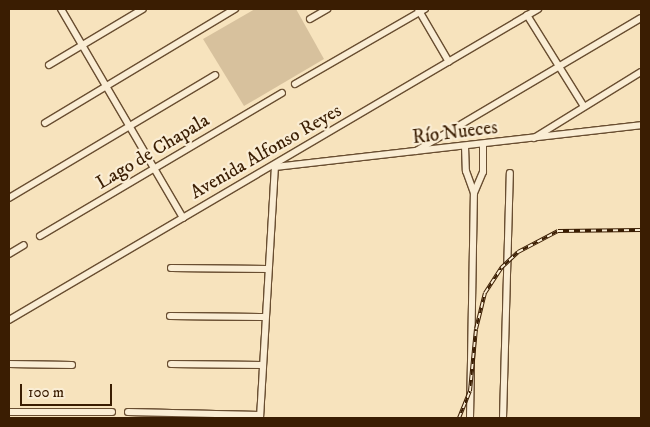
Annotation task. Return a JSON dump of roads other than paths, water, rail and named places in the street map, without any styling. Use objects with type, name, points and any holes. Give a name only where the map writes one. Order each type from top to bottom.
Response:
[{"type":"street","points":[[61,9],[183,218]]},
{"type":"street","points":[[49,66],[82,44],[143,9]]},
{"type":"street","points":[[45,123],[234,9]]},
{"type":"street","points":[[310,19],[328,9]]},
{"type":"street","name":"Avenida Alfonso Reyes","points":[[9,320],[273,167],[538,9]]},
{"type":"street","points":[[295,84],[421,10],[449,62]]},
{"type":"street","points":[[527,15],[583,105]]},
{"type":"street","points":[[414,153],[641,18]]},
{"type":"street","points":[[532,139],[583,105],[641,72]]},
{"type":"street","points":[[9,198],[215,75]]},
{"type":"street","name":"Lago de Chapala","points":[[40,236],[282,93]]},
{"type":"street","name":"Río Nueces","points":[[273,167],[414,153],[641,125]]},
{"type":"street","points":[[470,418],[474,193],[482,172],[483,144]]},
{"type":"street","points":[[465,146],[466,171],[474,193]]},
{"type":"street","points":[[128,412],[260,417],[273,167]]},
{"type":"street","points":[[504,418],[510,173]]},
{"type":"street","points":[[9,254],[24,245]]},
{"type":"street","points":[[171,268],[268,269]]},
{"type":"street","points":[[170,316],[265,317]]},
{"type":"street","points":[[9,364],[72,365]]},
{"type":"street","points":[[171,364],[262,365]]},
{"type":"street","points":[[9,412],[112,412]]},
{"type":"railway","points":[[459,418],[470,391],[476,329],[485,293],[501,268],[518,252],[558,231],[641,230]]}]
